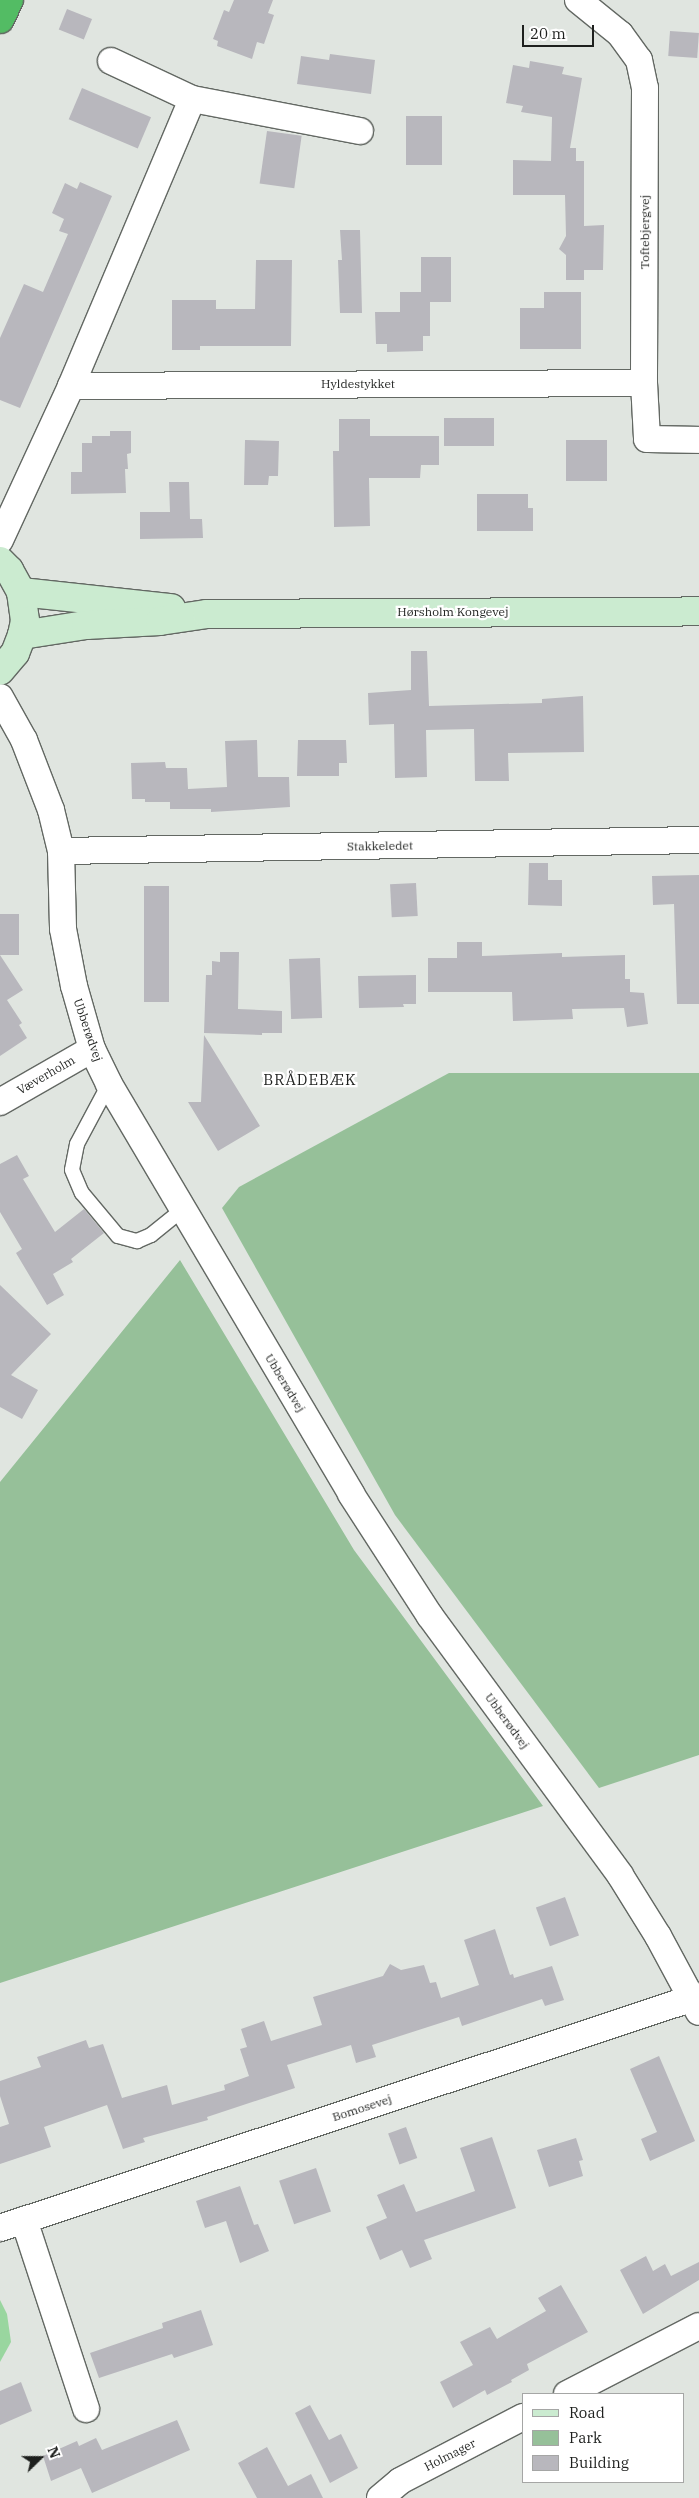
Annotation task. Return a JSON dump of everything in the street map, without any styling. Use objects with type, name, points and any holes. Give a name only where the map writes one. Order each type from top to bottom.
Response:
[{"type":"highway","points":[[0,19],[9,0]]},
{"type":"main road","points":[[0,561],[9,570],[21,592],[25,621],[15,652],[0,671]]},
{"type":"main road","name":"Hørsholm Kongevej","points":[[21,592],[98,598],[207,614]]},
{"type":"main road","name":"Hørsholm Kongevej","points":[[22,635],[86,625],[160,621],[207,614],[699,611]]},
{"type":"street","name":"Toftebjergvej","points":[[578,0],[620,34],[639,60],[645,88],[644,383],[647,439],[699,440]]},
{"type":"street","points":[[111,61],[192,99],[360,131]]},
{"type":"street","points":[[0,540],[72,386],[192,99]]},
{"type":"street","name":"Hyldestykket","points":[[72,386],[644,383]]},
{"type":"street","name":"Ubberødvej","points":[[0,697],[27,748],[50,810],[61,851],[63,929],[74,986],[92,1049],[109,1084],[351,1494],[430,1616],[620,1875],[697,2002]]},
{"type":"street","name":"Stakkeledet","points":[[61,851],[699,840]]},
{"type":"street","name":"Væverholm","points":[[0,1102],[92,1049]]},
{"type":"street","name":"Bomosevej","points":[[86,2409],[12,2224],[697,2002]]},
{"type":"street","points":[[569,2393],[699,2326]]},
{"type":"street","name":"Holmager","points":[[380,2498],[400,2481],[522,2418]]},
{"type":"lane","points":[[109,1084],[77,1144],[72,1170],[82,1193],[118,1236],[137,1241],[151,1235],[182,1210]]},
{"type":"green space","points":[[449,1073],[699,1073],[699,1755],[599,1788],[395,1515],[222,1208],[239,1187]]},
{"type":"green space","points":[[180,1260],[354,1550],[543,1806],[0,1983],[0,1482]]},
{"type":"shaded area","points":[[0,2300],[7,2314],[11,2342],[0,2362]]},
{"type":"building","points":[[234,0],[273,0],[268,13],[274,15],[264,44],[257,42],[252,59],[217,46],[218,41],[213,39],[224,10],[229,12]]},
{"type":"building","points":[[67,9],[92,19],[84,40],[59,29]]},
{"type":"building","points":[[670,31],[699,33],[697,58],[668,56]]},
{"type":"building","points":[[330,54],[375,60],[371,94],[297,84],[301,56],[329,60]]},
{"type":"building","points":[[530,61],[564,67],[562,74],[582,78],[570,148],[576,148],[576,161],[584,161],[584,226],[604,225],[603,270],[584,270],[584,280],[566,280],[566,255],[559,249],[566,236],[565,195],[513,195],[513,160],[551,161],[552,117],[521,112],[523,106],[506,103],[513,65],[529,68]]},
{"type":"building","points":[[82,88],[151,117],[138,149],[69,119]]},
{"type":"building","points":[[406,116],[442,116],[442,165],[406,165]]},
{"type":"building","points":[[267,131],[302,136],[294,188],[260,183]]},
{"type":"building","points":[[80,182],[112,196],[20,408],[0,400],[0,338],[24,284],[43,292],[68,234],[59,231],[64,219],[52,213],[65,183],[77,189]]},
{"type":"building","points":[[340,230],[360,230],[362,313],[340,313],[338,260],[342,260]]},
{"type":"building","points":[[421,257],[451,257],[451,302],[430,302],[430,336],[423,336],[423,351],[387,352],[387,344],[376,344],[375,312],[400,312],[400,292],[421,292]]},
{"type":"building","points":[[256,260],[292,260],[291,346],[200,346],[200,350],[172,350],[172,300],[216,300],[216,309],[255,309]]},
{"type":"building","points":[[544,292],[581,292],[581,349],[520,349],[520,308],[544,308]]},
{"type":"building","points":[[444,418],[494,418],[494,446],[444,446]]},
{"type":"building","points":[[339,419],[370,419],[370,436],[439,436],[439,465],[421,465],[420,478],[369,478],[370,526],[334,527],[333,451],[339,451]]},
{"type":"building","points":[[110,431],[131,431],[131,453],[127,454],[128,469],[125,469],[126,493],[71,494],[71,472],[82,472],[82,443],[92,443],[92,436],[110,436]]},
{"type":"building","points":[[245,440],[279,441],[278,476],[269,476],[268,485],[244,485]]},
{"type":"building","points":[[566,440],[607,440],[607,481],[566,481]]},
{"type":"building","points":[[169,482],[189,482],[190,519],[202,519],[203,538],[140,539],[140,512],[170,512]]},
{"type":"building","points":[[477,494],[528,494],[528,508],[533,508],[533,531],[477,531]]},
{"type":"building","points":[[411,651],[427,651],[429,706],[542,703],[542,699],[583,696],[584,752],[508,753],[509,781],[475,781],[474,729],[426,730],[427,777],[395,778],[394,724],[369,725],[368,693],[411,690]]},
{"type":"building","points":[[257,740],[258,777],[289,777],[290,807],[211,812],[211,809],[170,809],[170,802],[145,802],[145,799],[132,799],[131,763],[165,762],[166,768],[187,768],[188,789],[227,787],[225,741]]},
{"type":"building","points":[[298,740],[346,740],[347,763],[339,763],[339,776],[297,776]]},
{"type":"building","points":[[529,863],[548,863],[548,880],[562,880],[562,906],[528,905]]},
{"type":"building","points":[[699,875],[699,1004],[677,1004],[674,904],[653,905],[652,876]]},
{"type":"building","points":[[416,883],[418,916],[392,917],[390,884]]},
{"type":"building","points":[[144,886],[169,886],[169,1002],[144,1002]]},
{"type":"building","points":[[0,914],[19,914],[19,955],[0,955]]},
{"type":"building","points":[[457,942],[482,942],[482,956],[562,953],[562,957],[625,955],[625,979],[630,979],[630,992],[644,993],[648,1024],[627,1027],[624,1008],[572,1009],[573,1019],[513,1021],[512,992],[428,992],[428,958],[457,958]]},
{"type":"building","points":[[220,952],[239,952],[238,1009],[282,1011],[282,1033],[262,1033],[262,1035],[204,1033],[206,975],[212,975],[212,961],[220,962]]},
{"type":"building","points":[[0,955],[23,990],[7,1000],[22,1023],[19,1025],[27,1038],[0,1056]]},
{"type":"building","points":[[320,958],[322,1018],[291,1019],[289,959]]},
{"type":"building","points":[[416,975],[416,1004],[403,1004],[404,1007],[359,1008],[358,976]]},
{"type":"building","points":[[204,1035],[260,1126],[218,1151],[188,1102],[201,1102]]},
{"type":"building","points":[[17,1155],[29,1176],[23,1179],[55,1232],[84,1209],[104,1233],[71,1259],[73,1262],[53,1274],[64,1295],[47,1305],[16,1253],[22,1249],[0,1212],[0,1164]]},
{"type":"building","points":[[0,1285],[51,1334],[11,1375],[38,1390],[22,1419],[0,1407]]},
{"type":"building","points":[[565,1897],[579,1936],[550,1946],[536,1908]]},
{"type":"building","points":[[495,1929],[510,1975],[513,1974],[514,1978],[552,1966],[564,2000],[545,2006],[542,1999],[462,2026],[459,2017],[372,2045],[376,2057],[356,2063],[351,2045],[287,2065],[295,2088],[207,2117],[208,2120],[143,2138],[145,2142],[123,2149],[107,2105],[44,2127],[51,2147],[0,2164],[0,2127],[9,2124],[0,2096],[0,2081],[41,2067],[37,2057],[86,2040],[89,2048],[103,2044],[122,2098],[167,2085],[172,2105],[225,2090],[224,2085],[249,2076],[240,2049],[247,2047],[241,2029],[264,2021],[271,2041],[322,2025],[313,1997],[383,1976],[390,1964],[401,1970],[424,1965],[430,1983],[436,1982],[441,1998],[479,1985],[464,1940]]},
{"type":"building","points":[[659,2056],[695,2141],[650,2161],[641,2139],[657,2132],[630,2069]]},
{"type":"building","points":[[406,2127],[417,2158],[399,2165],[388,2133]]},
{"type":"building","points":[[492,2137],[516,2208],[424,2240],[432,2259],[410,2268],[402,2250],[380,2260],[366,2227],[387,2218],[377,2195],[404,2184],[416,2212],[475,2191],[460,2148]]},
{"type":"building","points":[[576,2138],[583,2160],[579,2161],[583,2176],[549,2187],[537,2150]]},
{"type":"building","points":[[316,2168],[331,2211],[294,2224],[279,2181]]},
{"type":"building","points":[[240,2186],[254,2225],[258,2224],[269,2251],[240,2263],[226,2221],[205,2228],[196,2201]]},
{"type":"building","points":[[646,2256],[653,2271],[665,2264],[671,2276],[699,2262],[699,2280],[643,2314],[620,2270]]},
{"type":"building","points":[[561,2285],[588,2332],[527,2364],[529,2370],[511,2380],[512,2382],[487,2395],[485,2390],[453,2408],[440,2382],[473,2365],[460,2342],[490,2327],[497,2339],[546,2311],[538,2298]]},
{"type":"building","points":[[201,2310],[213,2345],[174,2358],[172,2354],[99,2378],[90,2353],[163,2328],[162,2323]]},
{"type":"building","points":[[21,2382],[32,2411],[0,2425],[0,2391]]},
{"type":"building","points":[[310,2405],[329,2440],[341,2434],[358,2468],[330,2483],[295,2413]]},
{"type":"building","points":[[177,2420],[190,2450],[92,2493],[81,2468],[51,2481],[43,2456],[77,2441],[79,2446],[96,2438],[102,2450]]},
{"type":"building","points":[[267,2447],[288,2486],[311,2474],[323,2498],[257,2498],[238,2463]]},
{"type":"district","name":"BRÅDEBÆK","points":[[310,1080]]}]
